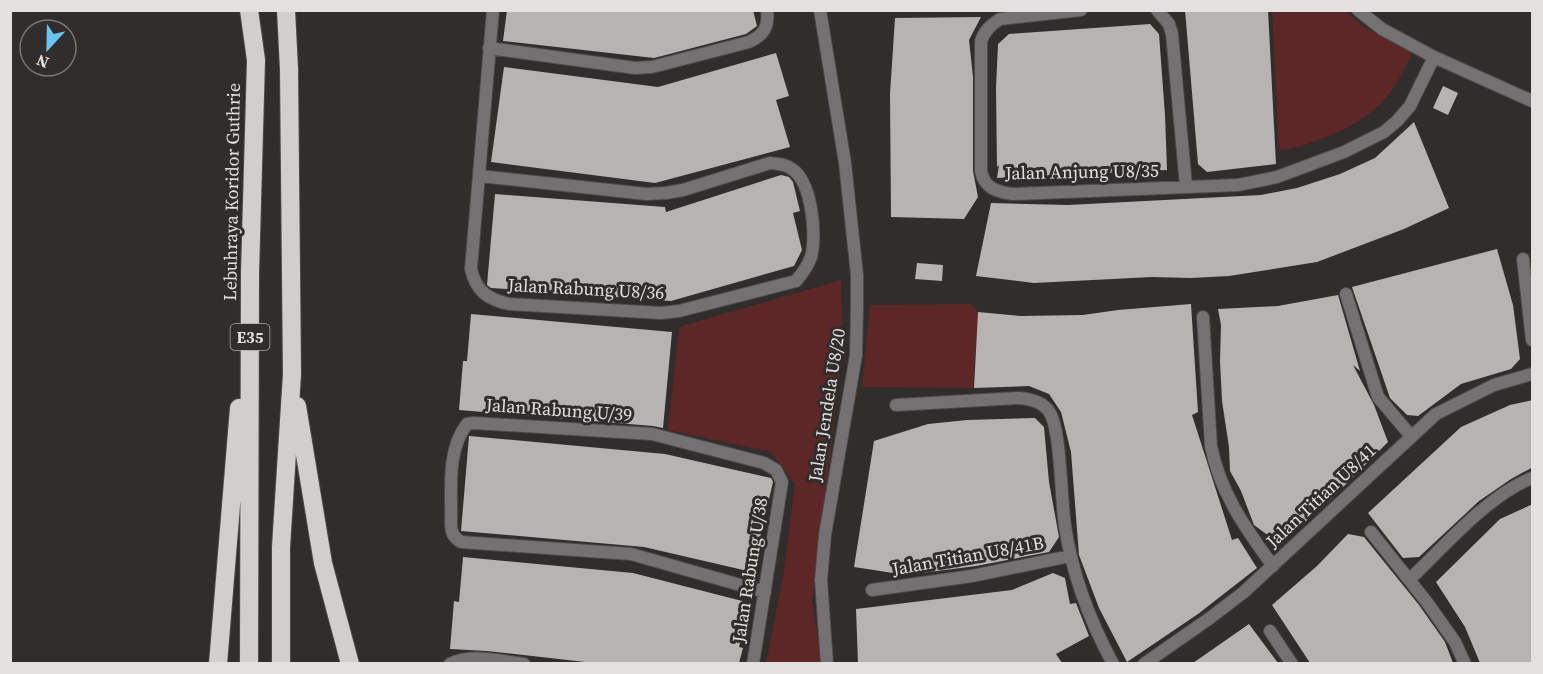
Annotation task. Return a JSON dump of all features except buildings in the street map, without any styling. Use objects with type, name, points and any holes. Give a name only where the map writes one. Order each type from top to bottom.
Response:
[{"type":"highway","name":"Lebuhraya Koridor Guthrie","points":[[249,10],[256,60],[250,273],[249,663]]},
{"type":"highway","name":"E35","points":[[281,663],[281,547],[292,374],[289,69],[286,10]]},
{"type":"highway","points":[[218,663],[250,273]]},
{"type":"highway","points":[[292,374],[323,563],[350,663]]},
{"type":"street","name":"Jalan Rabung U8/36","points":[[480,176],[646,194],[666,194],[770,163],[782,164],[801,177],[806,189],[814,234],[813,248],[810,260],[796,281],[679,311],[661,313],[508,304],[487,297],[479,291],[471,269],[493,10]]},
{"type":"street","points":[[489,48],[635,68],[652,67],[759,38],[766,30],[767,10]]},
{"type":"street","name":"Jalan Jendela U8/20","points":[[820,10],[845,163],[857,275],[856,355],[825,535],[821,580],[827,663]]},
{"type":"street","name":"Jalan Anjung U8/35","points":[[1081,10],[1000,19],[983,35],[981,171],[982,179],[994,191],[1012,194],[1238,184],[1277,177],[1314,165],[1366,142],[1397,121],[1410,106],[1434,57]]},
{"type":"street","name":"Jalan Anjung U8/35","points":[[1157,10],[1169,24],[1172,34],[1186,186]]},
{"type":"street","points":[[1358,10],[1382,29],[1434,57],[1533,101]]},
{"type":"street","points":[[1523,259],[1533,340]]},
{"type":"street","points":[[1346,294],[1378,397],[1412,436]]},
{"type":"street","points":[[1203,317],[1211,446],[1218,476],[1235,511],[1273,566]]},
{"type":"street","name":"Jalan Titian U8/41","points":[[1144,663],[1210,618],[1273,566],[1436,414],[1494,385],[1533,374]]},
{"type":"street","points":[[897,405],[1019,398],[1031,399],[1046,408],[1052,415],[1057,437],[1062,506],[1070,556],[1101,641],[1113,663]]},
{"type":"street","name":"Jalan Rabung U/39","points":[[765,592],[631,554],[461,542],[455,538],[451,530],[454,451],[467,424],[474,423],[652,434],[764,463],[776,470],[782,482]]},
{"type":"street","points":[[1409,580],[1491,502],[1533,478]]},
{"type":"street","name":"Jalan Rabung U/38","points":[[753,663],[782,482]]},
{"type":"street","points":[[1371,532],[1455,642],[1465,663]]},
{"type":"street","name":"Jalan Titian U8/41B","points":[[872,590],[972,576],[1070,556]]},
{"type":"street","points":[[1270,632],[1293,663]]},
{"type":"street","points":[[450,663],[477,658],[524,663]]},
{"type":"shaded area","points":[[1272,11],[1345,11],[1365,28],[1413,51],[1397,83],[1368,115],[1340,131],[1296,147],[1279,150]]},
{"type":"shaded area","points":[[841,280],[843,350],[812,601],[822,663],[766,663],[784,572],[795,484],[771,452],[668,430],[679,327]]},
{"type":"shaded area","points":[[970,304],[978,312],[973,388],[862,387],[870,305]]}]
